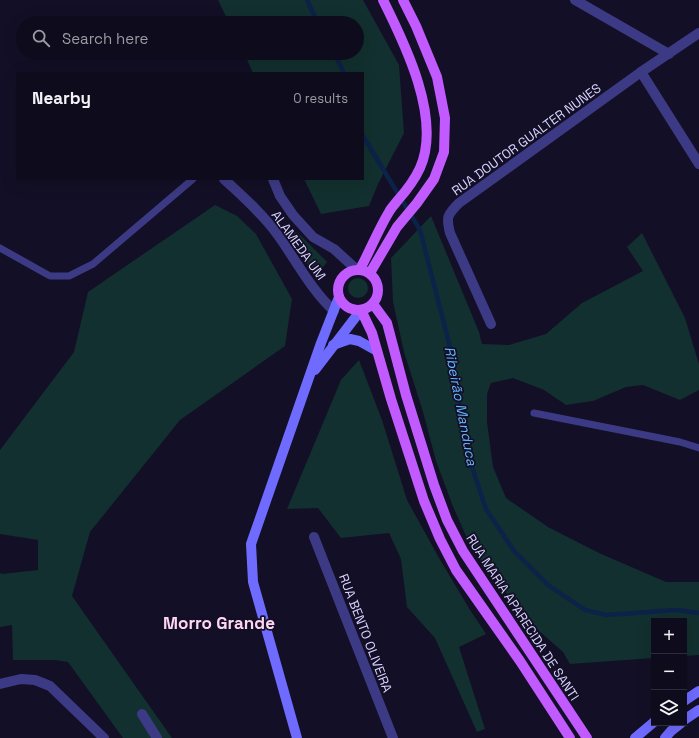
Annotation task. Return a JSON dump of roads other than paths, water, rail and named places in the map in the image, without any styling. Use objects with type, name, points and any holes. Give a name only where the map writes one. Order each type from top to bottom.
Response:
[{"type":"main road","points":[[358,269],[389,211],[407,190],[420,167],[426,143],[426,115],[415,70],[383,0]]},
{"type":"main road","points":[[370,273],[397,227],[418,203],[434,179],[444,152],[445,118],[437,77],[416,26],[403,0]]},
{"type":"main road","points":[[297,738],[253,582],[251,544],[321,343],[339,297],[338,288],[341,279],[347,272],[358,269],[370,273],[376,280],[378,296],[373,304],[361,310],[310,376]]},
{"type":"main road","points":[[339,297],[348,307],[361,310]]},
{"type":"main road","name":"RUA MARIA APARECIDA DE SANTI","points":[[373,304],[387,323],[406,395],[447,520],[463,551],[587,738]]},
{"type":"main road","name":"RUA MARIA APARECIDA DE SANTI","points":[[361,310],[372,333],[391,399],[424,501],[440,539],[456,570],[520,661],[570,738]]},
{"type":"main road","points":[[333,345],[350,339],[359,340],[377,351]]},
{"type":"main road","points":[[687,699],[699,691]]},
{"type":"main road","points":[[687,718],[699,710]]},
{"type":"main road","points":[[635,738],[651,725]]},
{"type":"main road","points":[[665,738],[677,726]]},
{"type":"street","points":[[575,0],[669,54]]},
{"type":"street","name":"RUA DOUTOR GUALTER NUNES","points":[[491,324],[450,233],[447,220],[451,211],[459,203],[641,72],[699,33]]},
{"type":"street","points":[[641,72],[699,164]]},
{"type":"street","name":"ALAMEDA UM","points":[[225,180],[257,211],[276,233],[323,301],[334,311]]},
{"type":"street","name":"ALAMEDA UM","points":[[273,180],[280,196],[293,215],[313,238],[334,249],[358,269]]},
{"type":"street","name":"RUA BENTO OLIVEIRA","points":[[314,536],[393,738]]},
{"type":"street","points":[[0,684],[21,679],[35,680],[50,686],[104,738]]},
{"type":"street","points":[[142,714],[157,738]]},
{"type":"lane","points":[[0,248],[50,276],[69,276],[93,264],[192,180]]},
{"type":"lane","points":[[534,413],[680,442],[699,448]]},
{"type":"waterway","name":"Ribeirão Manduca","points":[[307,0],[315,16]]},
{"type":"waterway","name":"Ribeirão Manduca","points":[[338,60],[344,72]]},
{"type":"waterway","name":"Ribeirão Manduca","points":[[364,138],[420,230],[449,343],[468,455],[486,509],[514,551],[548,585],[585,610],[607,615],[676,610],[699,613]]},
{"type":"district","name":"Morro Grande","points":[[219,623]]}]
